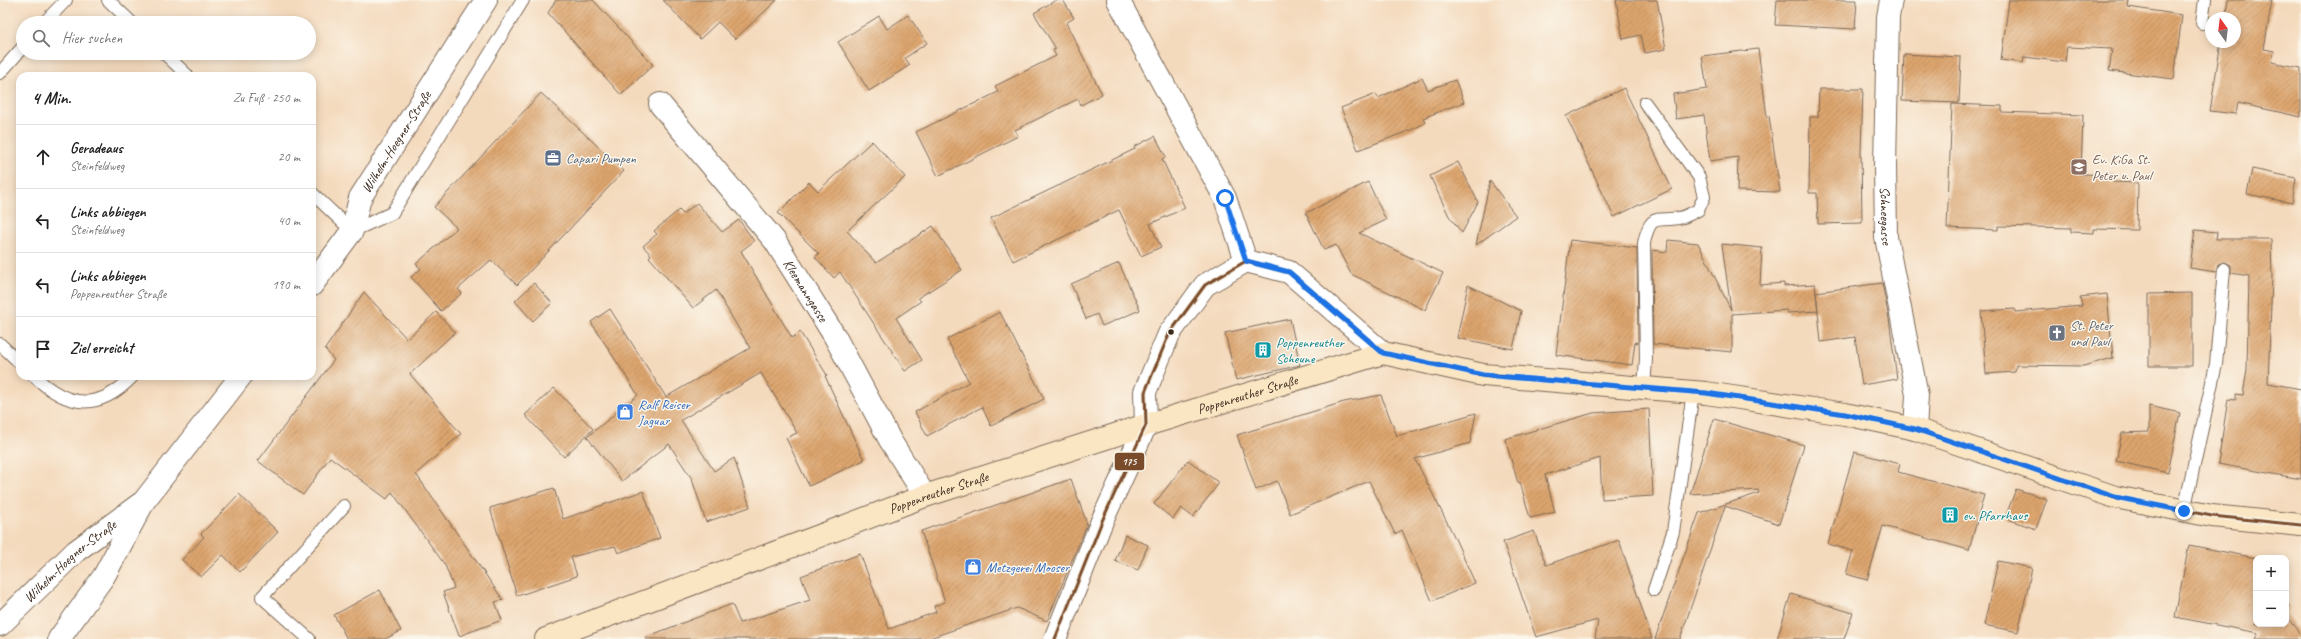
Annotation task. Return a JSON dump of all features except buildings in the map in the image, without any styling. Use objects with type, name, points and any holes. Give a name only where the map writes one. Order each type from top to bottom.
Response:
[{"type":"street","name":"Wilhelm-Hoegner-Straße","points":[[316,276],[352,231],[360,198],[486,0]]},
{"type":"street","points":[[1118,0],[1225,198],[1246,261]]},
{"type":"street","name":"Schneegasse","points":[[1891,0],[1888,17],[1885,166],[1886,237],[1917,395],[1915,429]]},
{"type":"street","name":"Kleemanngasse","points":[[660,104],[775,241],[834,335],[890,440],[925,496]]},
{"type":"street","points":[[1055,639],[1102,521],[1146,425],[1145,392],[1169,334],[1204,285],[1246,261],[1289,272],[1383,353]]},
{"type":"street","name":"Poppenreuther Straße","points":[[546,639],[925,496],[1146,425],[1383,353],[1483,375],[1693,392],[1845,414],[1915,429],[2115,497],[2184,511],[2301,526]]},
{"type":"street","name":"Wilhelm-Hoegner-Straße","points":[[59,639],[104,576],[144,501],[238,380]]},
{"type":"street","name":"Wilhelm-Hoegner-Straße","points":[[0,625],[76,551],[144,501]]},
{"type":"lane","points":[[51,16],[66,0]]},
{"type":"lane","points":[[108,0],[125,16]]},
{"type":"lane","points":[[316,197],[352,231],[392,213],[523,0]]},
{"type":"lane","points":[[2202,23],[2206,0]]},
{"type":"lane","points":[[0,74],[16,55]]},
{"type":"lane","points":[[171,60],[184,72]]},
{"type":"lane","points":[[1644,388],[1646,360],[1644,243],[1648,227],[1658,218],[1683,217],[1698,210],[1704,197],[1699,177],[1645,103]]},
{"type":"lane","points":[[2184,511],[2216,364],[2224,269]]},
{"type":"lane","points":[[0,344],[16,359]]},
{"type":"lane","points":[[38,380],[49,390],[68,399],[83,403],[99,400],[116,391],[128,380]]},
{"type":"lane","points":[[1654,590],[1673,532],[1693,392]]},
{"type":"lane","points":[[309,639],[262,597],[344,506]]},
{"type":"transit line","name":"175","points":[[1055,639],[1102,521],[1146,425],[1145,392],[1169,334],[1205,285],[1246,261],[1289,272],[1383,353],[1483,375],[1706,393],[1845,414],[1915,429],[2115,497],[2212,516],[2301,525]]},
{"type":"place","name":"Capari Pumpen","points":[[553,158]]},
{"type":"place","name":"Ev. KiGa St. Peter u. Paul","points":[[2079,167]]},
{"type":"place","name":"St. Peter und Paul","points":[[2057,333]]},
{"type":"place","name":"Poppenreuther Scheune","points":[[1263,350]]},
{"type":"place","name":"Ralf Reiser Jaguar","points":[[625,412]]},
{"type":"place","name":"ev. Pfarrhaus","points":[[1950,515]]},
{"type":"place","name":"Metzgerei Mooser","points":[[973,567]]},
{"type":"route","points":[[1225,198],[1246,261],[1289,272],[1383,353],[1483,375],[1706,393],[1845,414],[1915,429],[2115,497],[2184,511]]}]
